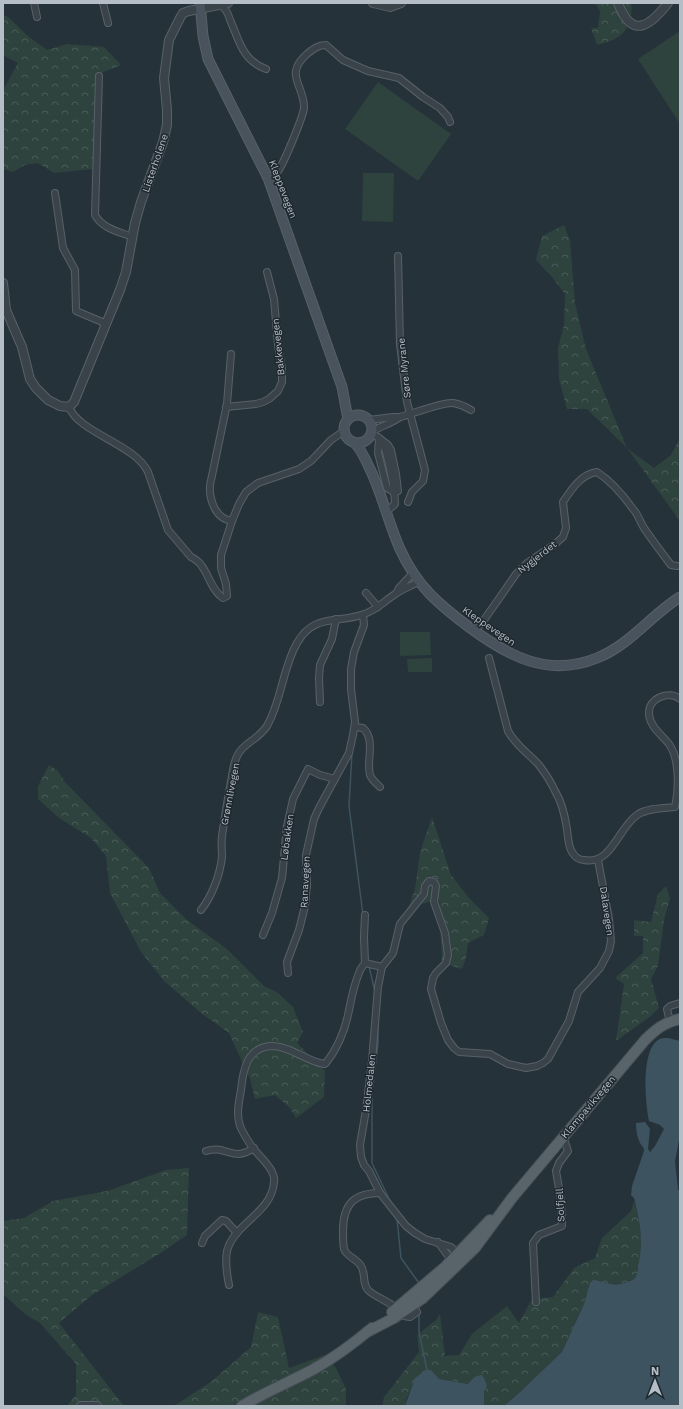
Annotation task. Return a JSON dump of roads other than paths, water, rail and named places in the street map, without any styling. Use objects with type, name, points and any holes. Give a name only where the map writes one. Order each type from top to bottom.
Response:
[{"type":"main road","name":"Kleppevegen","points":[[200,6],[203,36],[208,59],[268,178],[342,388],[348,419]]},
{"type":"main road","name":"Kleppevegen","points":[[342,388],[358,415]]},
{"type":"main road","points":[[358,415],[364,416],[372,425],[373,436],[362,443],[355,443],[348,439],[344,431],[344,426],[348,419],[358,415]]},
{"type":"main road","name":"Kleppevegen","points":[[373,436],[373,473]]},
{"type":"main road","name":"Kleppevegen","points":[[355,443],[362,451],[373,473],[399,547],[418,582],[437,602],[474,631],[507,652],[527,661],[548,665],[574,664],[595,659],[614,649],[680,597]]},
{"type":"main road","name":"Klampavikvegen","points":[[242,1406],[316,1368],[367,1332],[394,1318],[431,1290],[456,1258],[512,1198],[645,1040],[658,1028],[680,1019]]},
{"type":"street","points":[[34,3],[37,17]]},
{"type":"street","points":[[103,3],[108,23]]},
{"type":"street","name":"Listerholene","points":[[69,408],[74,402],[125,278],[132,237],[141,202],[163,142],[167,125],[164,78],[169,40],[183,13],[200,6],[228,3]]},
{"type":"street","points":[[373,3],[390,7],[401,3]]},
{"type":"street","points":[[618,3],[625,18],[636,26],[651,22],[668,3]]},
{"type":"street","points":[[220,5],[227,11],[245,55],[254,63],[266,69]]},
{"type":"street","points":[[268,178],[278,170],[302,116],[304,102],[296,81],[296,70],[304,57],[318,46],[326,45],[342,60],[368,71],[399,78],[440,108],[448,117],[450,122]]},
{"type":"street","points":[[99,76],[95,214],[107,227],[132,237]]},
{"type":"street","points":[[55,193],[63,248],[75,270],[76,311],[107,324]]},
{"type":"street","name":"Søre Myrane","points":[[398,256],[400,344],[410,414]]},
{"type":"street","name":"Bakkevegen","points":[[226,407],[263,402],[278,391],[282,382],[282,369],[278,345],[274,299],[267,272]]},
{"type":"street","points":[[3,282],[6,310],[22,347],[30,379],[36,388],[48,400],[60,406],[69,408],[72,414],[84,424],[128,452],[144,466],[148,472],[168,530],[191,557],[196,559],[201,564],[216,591],[223,598],[227,596],[227,590],[221,568],[221,555],[232,520],[243,496],[250,488],[258,483],[302,467],[312,461],[331,440],[344,431]]},
{"type":"street","points":[[231,354],[226,407],[209,493],[217,512],[226,519],[232,520]]},
{"type":"street","points":[[369,420],[400,417],[448,404],[458,404],[471,410]]},
{"type":"street","points":[[408,502],[412,492],[423,481],[425,473],[410,414]]},
{"type":"street","points":[[395,493],[387,488],[373,436],[378,428],[400,417]]},
{"type":"street","points":[[373,436],[388,446],[391,450],[398,484],[398,491],[395,493],[395,504],[386,512]]},
{"type":"street","name":"Nygjerdet","points":[[474,631],[516,574],[527,563],[562,539],[566,528],[563,502],[574,487],[590,473],[597,472],[606,478],[634,509],[647,533],[671,565],[677,566]]},
{"type":"street","name":"Grønnlivegen","points":[[397,592],[412,573]]},
{"type":"street","name":"Grønnlivegen","points":[[201,910],[208,900],[221,864],[222,836],[232,774],[237,756],[244,747],[262,734],[267,725],[275,709],[287,667],[298,642],[312,627],[317,624],[336,619],[364,615],[378,607],[397,592],[418,582]]},
{"type":"street","points":[[366,593],[378,607]]},
{"type":"street","name":"Ranavegen","points":[[288,973],[288,962],[299,930],[305,906],[307,884],[306,855],[311,834],[319,808],[349,753],[355,727],[351,690],[351,669],[354,652],[364,625],[364,615]]},
{"type":"street","points":[[320,702],[320,665],[332,639],[336,619]]},
{"type":"street","points":[[489,658],[508,731],[519,747],[542,769],[558,796],[565,817],[568,841],[572,852],[577,858],[583,860],[598,860],[607,852],[624,827],[636,815],[659,808],[676,807],[678,796],[674,756],[669,744],[649,718],[649,710],[651,703],[663,696],[673,696],[680,699]]},
{"type":"street","points":[[355,727],[364,728],[368,735],[370,773],[373,780],[380,786]]},
{"type":"street","name":"Løbakken","points":[[263,935],[272,913],[283,874],[286,832],[294,796],[308,769],[320,775],[335,779]]},
{"type":"street","name":"Dalavegen","points":[[446,937],[448,958],[446,963],[434,976],[432,981],[432,989],[441,1023],[448,1040],[454,1048],[461,1052],[490,1054],[508,1064],[520,1068],[532,1067],[543,1063],[552,1054],[570,1021],[578,992],[600,968],[609,951],[611,941],[609,919],[598,860]]},
{"type":"street","name":"Holmedalen","points":[[446,937],[434,902],[436,884],[429,881],[425,886],[424,894],[400,924],[393,953],[382,967],[378,987],[372,1061],[360,1145],[362,1162],[369,1171],[380,1193],[406,1226],[418,1235],[451,1247],[456,1258]]},
{"type":"street","points":[[229,1285],[227,1251],[236,1233],[268,1200],[274,1184],[272,1172],[240,1126],[238,1108],[243,1072],[247,1061],[258,1049],[265,1047],[278,1047],[325,1064],[332,1055],[341,1037],[348,1016],[357,976],[365,963],[365,915]]},
{"type":"street","points":[[365,963],[382,967]]},
{"type":"street","points":[[670,1022],[667,1009],[670,1006],[680,1003]]},
{"type":"street","name":"Solfjell","points":[[536,1302],[532,1245],[539,1235],[562,1226],[561,1200],[556,1171],[559,1163],[568,1151],[565,1142]]},
{"type":"street","points":[[206,1150],[215,1148],[239,1155],[247,1153],[254,1148]]},
{"type":"street","points":[[380,1193],[360,1195],[349,1204],[343,1227],[344,1249],[348,1255],[355,1259],[362,1267],[366,1287],[369,1291],[392,1305]]},
{"type":"street","points":[[202,1243],[205,1236],[222,1220],[226,1221],[236,1233]]},
{"type":"street","points":[[404,1316],[410,1317],[417,1312]]},
{"type":"street","points":[[80,1406],[96,1406]]},
{"type":"water","points":[[668,1038],[680,1041],[680,1135],[675,1161],[678,1190],[680,1190],[680,1406],[504,1406],[562,1352],[584,1304],[590,1283],[593,1280],[617,1284],[624,1283],[635,1278],[638,1271],[641,1240],[638,1215],[634,1198],[631,1195],[632,1186],[644,1151],[636,1131],[636,1123],[645,1122],[650,1129],[648,1149],[650,1152],[664,1129],[660,1125],[649,1121],[646,1102],[647,1066],[649,1055],[653,1046],[659,1039]]},
{"type":"water","points":[[426,1370],[431,1370],[439,1379],[468,1384],[475,1377],[482,1375],[487,1386],[484,1391],[484,1405],[486,1406],[405,1406],[415,1378]]},
{"type":"waterway","points":[[352,753],[349,806],[363,915]]},
{"type":"waterway","points":[[369,966],[375,992]]},
{"type":"waterway","points":[[378,1025],[378,1044],[372,1092],[372,1163],[391,1203]]},
{"type":"waterway","points":[[397,1219],[401,1258],[419,1283]]},
{"type":"waterway","points":[[419,1305],[419,1332],[427,1370]]}]
